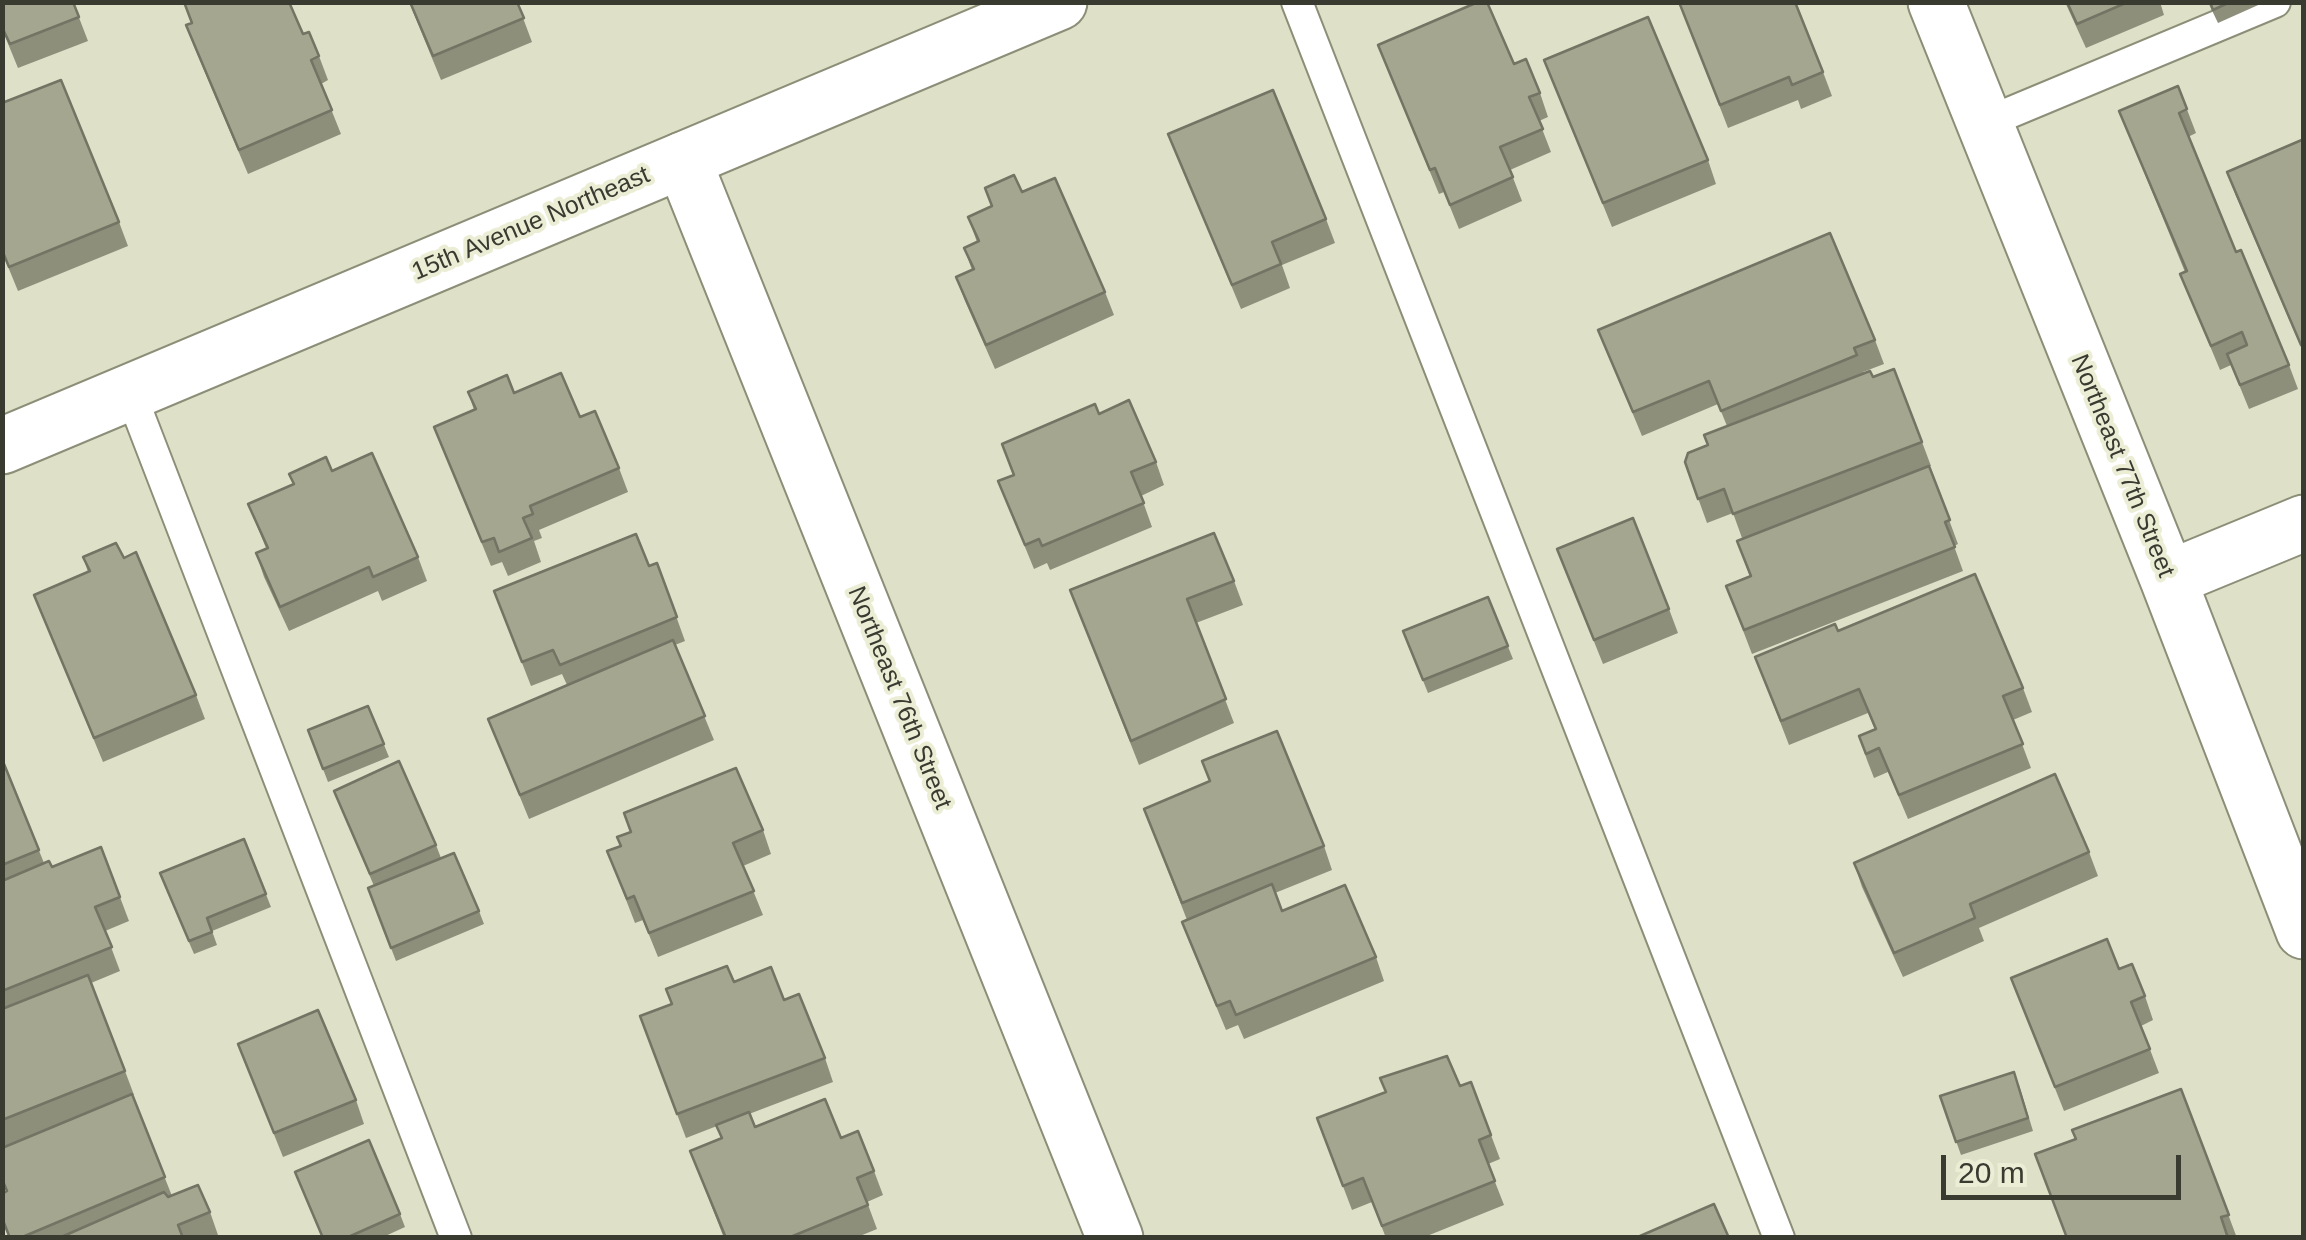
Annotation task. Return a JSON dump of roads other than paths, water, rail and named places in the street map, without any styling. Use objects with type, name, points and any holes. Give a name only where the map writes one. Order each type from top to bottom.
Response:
[{"type":"street","name":"15th Avenue Northeast","points":[[2,446],[1059,2]]},
{"type":"street","name":"Northeast 77th Street","points":[[1936,2],[2168,579],[2304,931]]},
{"type":"street","name":"Northeast 76th Street","points":[[683,160],[1115,1238]]},
{"type":"street","points":[[2168,579],[2304,523]]},
{"type":"lane","points":[[1297,2],[1779,1238]]},
{"type":"lane","points":[[1985,123],[2275,2]]},
{"type":"lane","points":[[130,392],[456,1238]]}]
